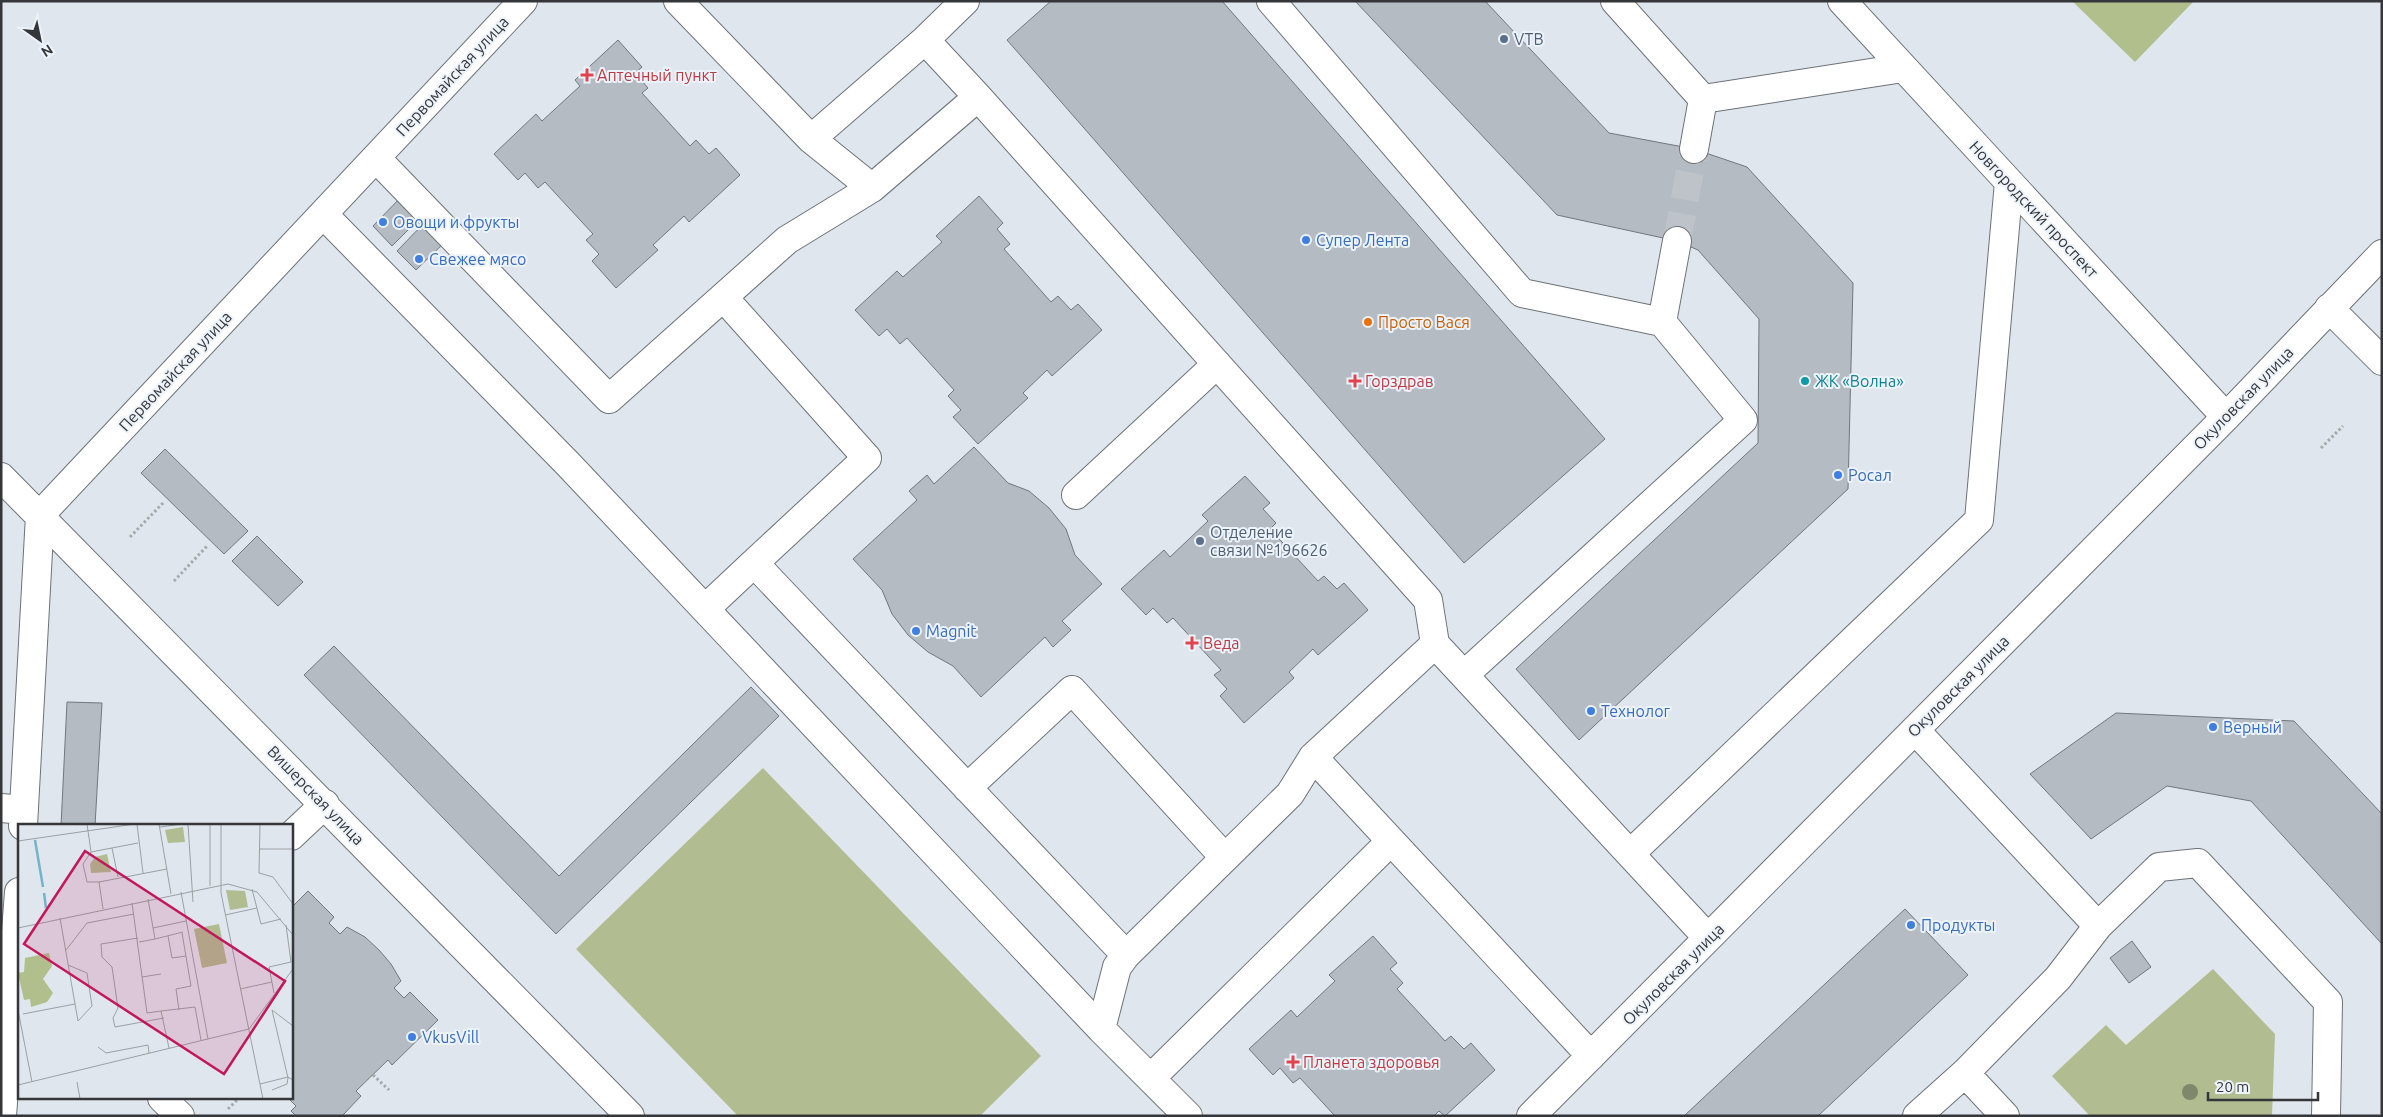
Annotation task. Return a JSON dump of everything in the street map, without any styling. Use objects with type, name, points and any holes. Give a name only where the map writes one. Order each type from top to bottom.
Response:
[{"type":"street","name":"Первомайская улица","points":[[40,515],[523,1]]},
{"type":"street","points":[[678,1],[811,139],[872,188]]},
{"type":"street","points":[[811,139],[925,40],[965,1]]},
{"type":"street","points":[[1270,1],[1522,293],[1662,322],[1742,420],[1464,675]]},
{"type":"street","points":[[1615,1],[1703,99]]},
{"type":"street","name":"Новгородский проспект","points":[[1842,1],[2226,418]]},
{"type":"street","points":[[925,40],[1428,600],[1435,644],[1708,938]]},
{"type":"street","points":[[1703,99],[1903,68]]},
{"type":"street","points":[[376,158],[609,400],[787,240],[872,188],[978,97]]},
{"type":"street","points":[[1694,149],[1703,99]]},
{"type":"street","points":[[1630,854],[1979,520],[2009,182]]},
{"type":"street","points":[[323,214],[569,465],[1101,1029],[1152,1077],[1188,1116]]},
{"type":"street","points":[[1662,322],[1676,241]]},
{"type":"street","name":"Окуловская улица","points":[[1531,1116],[2226,418],[2382,254]]},
{"type":"street","points":[[705,609],[867,458],[723,297]]},
{"type":"street","points":[[2329,308],[2382,361]]},
{"type":"street","points":[[1076,495],[1217,364]]},
{"type":"street","name":"Вишерская улица","points":[[1,477],[630,1116]]},
{"type":"street","points":[[16,815],[40,515]]},
{"type":"street","points":[[754,563],[1126,955]]},
{"type":"street","points":[[1101,1029],[1117,967],[1126,955],[1290,794],[1313,757],[1435,644]]},
{"type":"street","points":[[967,788],[1072,690],[1224,858]]},
{"type":"street","points":[[1915,730],[2098,926]]},
{"type":"street","points":[[1313,757],[1591,1056]]},
{"type":"street","points":[[292,835],[324,804]]},
{"type":"street","points":[[1152,1077],[1391,841]]},
{"type":"street","points":[[1917,1116],[1964,1073],[2058,978],[2098,926],[2159,867],[2198,863],[2328,1002],[2326,1116]]},
{"type":"street","points":[[2,1116],[17,957],[18,924]]},
{"type":"street","points":[[1964,1073],[2005,1116]]},
{"type":"street","points":[[164,1100],[180,1116]]},
{"type":"path","points":[[2321,448],[2343,426]]},
{"type":"path","points":[[130,537],[164,502]]},
{"type":"path","points":[[174,581],[208,545]]},
{"type":"path","points":[[373,1075],[389,1090]]},
{"type":"path","points":[[228,1108],[237,1100]]},
{"type":"green space","points":[[2072,1],[2194,1],[2135,62]]},
{"type":"green space","points":[[763,768],[1041,1056],[980,1116],[738,1116],[576,949]]},
{"type":"green space","points":[[2213,969],[2275,1034],[2272,1116],[2090,1116],[2052,1076],[2106,1025],[2126,1045]]},
{"type":"building","name":"Супер Лента","points":[[1051,1],[1222,1],[1605,439],[1464,563],[1007,40]]},
{"type":"building","name":"ЖК «Волна»","points":[[1355,1],[1485,1],[1609,133],[1694,149],[1747,167],[1853,283],[1848,489],[1579,740],[1516,669],[1758,443],[1759,319],[1698,250],[1677,241],[1557,215]]},
{"type":"building","points":[[618,40],[642,67],[635,73],[648,88],[642,93],[690,146],[696,140],[709,154],[716,148],[740,175],[689,222],[684,216],[653,245],[658,250],[616,288],[592,261],[599,254],[586,240],[593,234],[545,182],[538,188],[525,173],[518,180],[494,154],[536,114],[542,121],[580,86],[575,80]]},
{"type":"building","points":[[403,195],[423,215],[392,246],[373,226]]},
{"type":"building","points":[[979,196],[1003,223],[997,229],[1010,244],[1004,249],[1051,302],[1058,296],[1071,310],[1078,304],[1102,330],[1052,376],[1047,370],[1023,393],[1028,398],[978,444],[953,417],[961,410],[948,396],[954,390],[907,338],[900,344],[887,329],[879,336],[855,310],[897,271],[903,277],[942,242],[936,236]]},
{"type":"building","points":[[427,220],[447,240],[416,270],[397,251]]},
{"type":"building","points":[[974,447],[1008,483],[1029,491],[1049,508],[1066,529],[1075,555],[1102,584],[1062,621],[1071,630],[1053,647],[1045,637],[981,697],[953,666],[928,652],[908,635],[892,614],[882,590],[853,559],[917,500],[909,491],[927,475],[934,484]]},
{"type":"building","points":[[165,449],[248,531],[224,554],[141,473]]},
{"type":"building","points":[[1245,476],[1270,503],[1263,509],[1276,523],[1270,529],[1318,581],[1324,576],[1337,589],[1344,583],[1368,610],[1318,655],[1313,649],[1289,672],[1294,678],[1244,723],[1220,696],[1227,689],[1214,675],[1221,670],[1173,618],[1167,623],[1153,608],[1146,615],[1121,589],[1164,550],[1170,557],[1208,521],[1202,515]]},
{"type":"building","points":[[257,536],[303,582],[278,606],[232,561]]},
{"type":"building","points":[[334,646],[559,876],[751,687],[779,716],[556,934],[304,675]]},
{"type":"building","points":[[67,702],[102,703],[95,824],[61,824]]},
{"type":"building","points":[[2116,713],[2294,721],[2382,814],[2382,944],[2251,801],[2167,786],[2091,839],[2030,774]]},
{"type":"building","points":[[308,891],[334,917],[329,923],[340,934],[347,927],[365,937],[379,950],[391,964],[401,981],[394,988],[404,998],[410,992],[438,1020],[392,1065],[388,1060],[356,1091],[361,1096],[342,1116],[296,1116],[291,1111],[296,1106],[290,1100],[292,1100],[292,907]]},
{"type":"building","points":[[1905,909],[1968,975],[1818,1116],[1684,1116]]},
{"type":"building","points":[[1373,936],[1397,963],[1390,969],[1403,983],[1397,989],[1445,1041],[1451,1036],[1464,1049],[1471,1043],[1495,1070],[1445,1116],[1439,1111],[1434,1116],[1335,1116],[1300,1078],[1293,1083],[1280,1068],[1273,1075],[1249,1049],[1291,1010],[1297,1017],[1335,981],[1329,975]]},
{"type":"building","points":[[2132,941],[2151,967],[2129,983],[2110,958]]},
{"type":"tunnel","points":[[1677,241],[1694,149]]},
{"type":"place","name":"VTB","points":[[1504,39]]},
{"type":"place","name":"Аптечный пункт","points":[[587,75]]},
{"type":"place","name":"Овощи и фрукты","points":[[383,222]]},
{"type":"place","name":"Супер Лента","points":[[1306,240]]},
{"type":"place","name":"Свежее мясо","points":[[419,259]]},
{"type":"place","name":"Просто Вася","points":[[1368,322]]},
{"type":"place","name":"Горздрав","points":[[1355,381]]},
{"type":"place","name":"ЖК «Волна»","points":[[1805,381]]},
{"type":"place","name":"Росал","points":[[1838,475]]},
{"type":"place","name":"Отделение связи №196626","points":[[1200,541]]},
{"type":"place","name":"Magnit","points":[[916,631]]},
{"type":"place","name":"Веда","points":[[1192,643]]},
{"type":"place","name":"Технолог","points":[[1591,711]]},
{"type":"place","name":"Верный","points":[[2213,727]]},
{"type":"place","name":"Продукты","points":[[1911,925]]},
{"type":"place","name":"VkusVill","points":[[412,1037]]},
{"type":"place","name":"Планета здоровья","points":[[1293,1062]]}]
